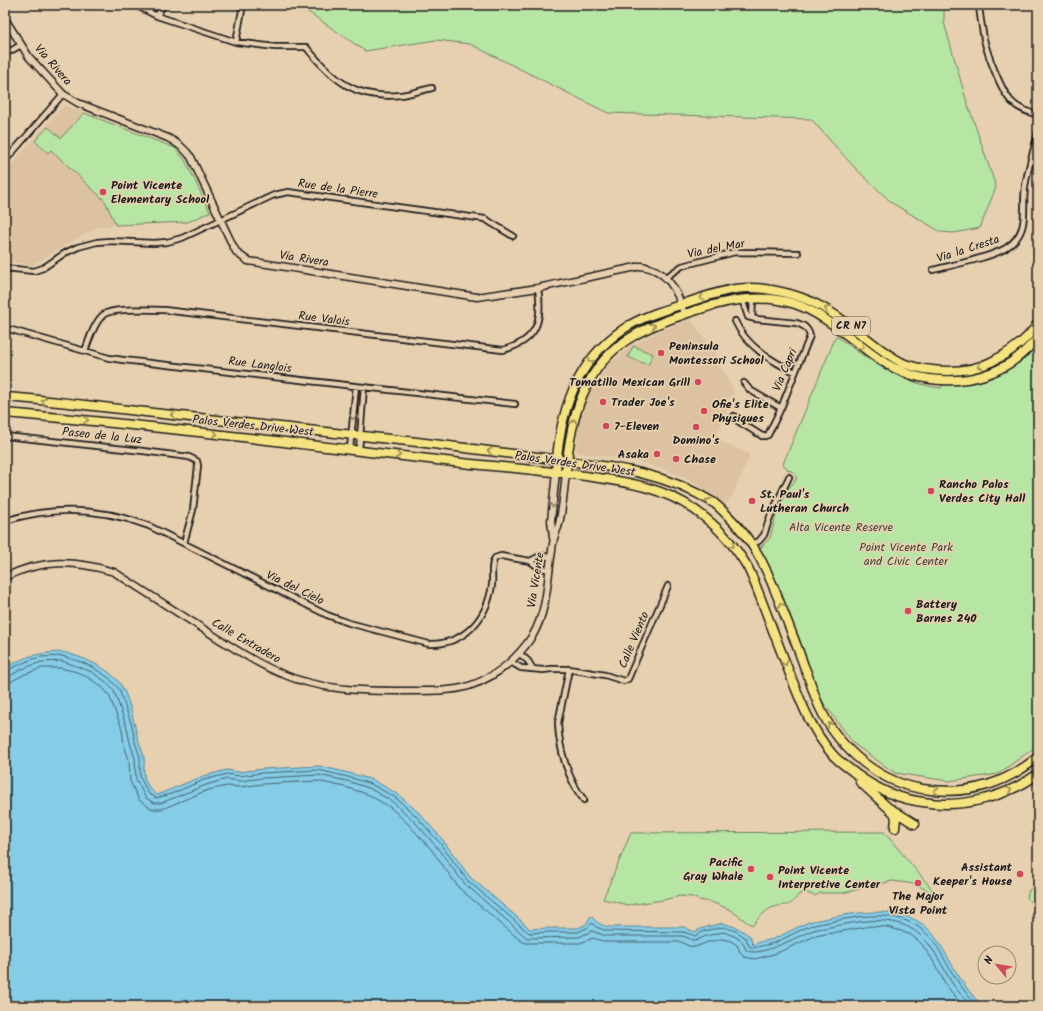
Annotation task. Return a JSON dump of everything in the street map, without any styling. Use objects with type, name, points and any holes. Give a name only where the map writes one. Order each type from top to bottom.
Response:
[{"type":"main road","name":"CR N7","points":[[556,472],[563,416],[575,383],[584,368],[597,352],[609,340],[632,324],[682,304],[721,291],[738,288],[772,289],[804,298],[821,305],[893,357],[910,365],[935,371],[971,369],[997,359],[1015,348],[1027,337],[1038,323]]},
{"type":"main road","points":[[747,301],[761,290],[772,289]]},
{"type":"main road","name":"CR N7","points":[[566,473],[573,424],[581,396],[594,372],[608,356],[617,347],[634,335],[655,325],[714,304],[778,300],[795,304],[826,319],[889,366],[903,372],[931,380],[962,380],[997,370],[1013,361],[1028,349],[1038,338]]},
{"type":"main road","points":[[608,356],[607,352],[609,347],[628,331],[632,324]]},
{"type":"main road","name":"Palos Verdes Drive West","points":[[5,397],[360,435],[567,460],[618,467],[642,472],[660,478],[686,488],[716,504],[740,528],[753,544],[766,569],[820,707],[836,734],[859,760],[889,779],[924,790],[946,792],[975,789],[1001,780]]},
{"type":"main road","name":"Palos Verdes Drive West","points":[[5,413],[103,421],[472,464],[566,473],[625,481],[656,490],[680,500],[693,508],[728,539],[747,566],[754,580],[801,704],[809,721],[822,742],[835,758],[867,782],[898,797],[934,804],[957,804],[978,801],[999,794],[1016,787],[1038,774]]},
{"type":"main road","points":[[978,801],[977,795],[979,793],[1028,765],[1038,757]]},
{"type":"main road","points":[[835,758],[894,813],[896,818],[895,828]]},
{"type":"main road","points":[[887,806],[916,824]]},
{"type":"street","points":[[135,5],[157,16],[236,42],[275,47],[306,47],[330,75],[345,85],[360,92],[376,96],[401,95],[432,88]]},
{"type":"street","points":[[157,16],[163,5]]},
{"type":"street","points":[[236,42],[243,5]]},
{"type":"street","points":[[979,5],[984,40],[1002,89],[1014,104],[1023,110],[1038,114]]},
{"type":"street","name":"Via Rivera","points":[[5,19],[29,57],[63,94],[78,103],[168,138],[186,149],[237,253],[248,261],[477,297],[538,288],[641,266],[659,271],[666,277],[674,288],[682,304],[684,314]]},
{"type":"street","points":[[5,54],[21,45]]},
{"type":"street","points":[[5,162],[63,94]]},
{"type":"street","name":"Via la Cresta","points":[[932,270],[999,252],[1014,242],[1019,235],[1025,220],[1025,182],[1038,133]]},
{"type":"street","name":"Rue de la Pierre","points":[[5,268],[34,271],[43,268],[65,253],[78,247],[97,242],[109,241],[154,243],[167,242],[182,238],[274,196],[288,192],[485,219],[513,236]]},
{"type":"street","name":"Via del Mar","points":[[666,277],[682,266],[735,252],[798,253]]},
{"type":"street","name":"Rue Valois","points":[[85,351],[98,320],[112,310],[164,310],[503,350],[520,344],[535,329],[540,312],[538,288]]},
{"type":"street","points":[[747,301],[748,317],[752,318]]},
{"type":"street","points":[[747,301],[752,318]]},
{"type":"street","name":"Via Capri","points":[[734,416],[738,421],[765,436],[768,435],[781,408],[810,336],[809,331],[802,325],[796,323],[752,318]]},
{"type":"street","points":[[735,321],[738,328],[760,352],[774,362],[795,372]]},
{"type":"street","name":"Rue Langlois","points":[[5,328],[109,358],[516,404]]},
{"type":"street","points":[[744,384],[750,390],[781,408]]},
{"type":"street","points":[[350,449],[356,386]]},
{"type":"street","points":[[359,450],[364,387]]},
{"type":"street","name":"Paseo de la Luz","points":[[5,436],[131,449],[189,458],[197,461],[198,466],[193,510],[184,543]]},
{"type":"street","name":"Via Vicente","points":[[554,539],[551,521],[556,472]]},
{"type":"street","name":"Via Vicente","points":[[511,662],[533,634],[546,602],[550,557],[559,525],[566,473]]},
{"type":"street","points":[[753,544],[759,541],[764,535],[770,517],[789,477]]},
{"type":"street","name":"Via del Cielo","points":[[5,521],[56,511],[93,512],[131,519],[184,543],[327,615],[349,623],[428,644],[448,642],[464,635],[471,629],[487,606],[492,584],[492,563],[495,558],[501,556],[530,561],[538,567],[550,570]]},
{"type":"street","name":"Via del Cielo","points":[[530,561],[540,556],[550,557]]},
{"type":"street","name":"Calle Entradero","points":[[5,577],[40,565],[58,563],[87,565],[114,572],[260,664],[308,684],[343,689],[391,691],[456,689],[484,680],[511,662]]},
{"type":"street","name":"Calle Viento","points":[[511,662],[521,668],[543,670],[569,669],[604,675],[624,681],[628,679],[668,586]]},
{"type":"street","points":[[519,653],[533,668]]},
{"type":"street","points":[[569,669],[558,723],[558,732],[561,751],[579,794],[584,800]]},
{"type":"shaded area","name":"Point Vicente Elementary School","points":[[64,105],[175,148],[185,160],[210,212],[188,222],[101,226],[67,244],[33,265],[5,261],[5,171]]},
{"type":"shaded area","points":[[690,319],[718,356],[714,359],[728,378],[734,393],[728,399],[731,402],[715,439],[750,454],[732,496],[725,505],[694,483],[659,468],[633,460],[580,453],[576,451],[578,427],[585,404],[591,390],[609,364],[628,348],[642,340],[657,332]]},
{"type":"green space","points":[[298,5],[944,5],[944,22],[965,96],[996,187],[980,228],[954,233],[941,232],[892,203],[855,168],[811,119],[608,113],[470,44],[436,40],[365,51]]},
{"type":"green space","points":[[84,113],[175,148],[185,160],[210,212],[188,222],[116,225],[105,201],[51,150],[48,153],[35,141],[48,127],[61,138]]},
{"type":"green space","name":"Alta Vicente Reserve","points":[[836,336],[860,354],[898,376],[941,388],[942,385],[977,381],[996,374],[1023,358],[1038,344],[1038,745],[998,774],[949,781],[895,773],[854,744],[820,698],[785,605],[760,550],[770,538],[784,493],[796,480],[796,475],[794,472],[788,470],[783,464]]},
{"type":"green space","points":[[633,346],[653,354],[648,365],[628,357]]},
{"type":"green space","points":[[884,832],[937,895],[915,884],[892,881],[843,893],[820,893],[815,896],[805,892],[798,895],[788,905],[774,907],[769,910],[759,917],[753,925],[731,910],[693,897],[680,896],[628,905],[603,899],[631,833]]},
{"type":"green space","points":[[1034,886],[1038,886],[1038,905],[1031,903],[1027,897],[1029,890]]},
{"type":"water","points":[[63,652],[96,664],[111,674],[122,687],[130,707],[139,744],[144,755],[145,778],[149,786],[157,795],[203,776],[227,770],[239,772],[262,769],[319,766],[349,773],[373,780],[399,795],[419,813],[442,839],[470,877],[530,929],[578,928],[585,925],[591,916],[598,923],[607,927],[685,927],[694,932],[723,923],[738,928],[750,936],[753,945],[773,939],[809,922],[859,913],[886,912],[899,914],[912,918],[933,934],[962,982],[984,1006],[5,1006],[5,668],[20,660],[33,656],[46,653]]},
{"type":"place","name":"Point Vicente Elementary School","points":[[103,192]]},
{"type":"place","name":"Peninsula Montessori School","points":[[661,353]]},
{"type":"place","name":"Tomatillo Mexican Grill","points":[[698,382]]},
{"type":"place","name":"Trader Joe's","points":[[603,402]]},
{"type":"place","name":"Ofie's Elite Physiques","points":[[704,411]]},
{"type":"place","name":"7-Eleven","points":[[606,426]]},
{"type":"place","name":"Domino's","points":[[696,427]]},
{"type":"place","name":"Asaka","points":[[657,454]]},
{"type":"place","name":"Chase","points":[[676,459]]},
{"type":"place","name":"Rancho Palos Verdes City Hall","points":[[931,491]]},
{"type":"place","name":"St. Paul's Lutheran Church","points":[[752,501]]},
{"type":"place","name":"Battery Barnes 240","points":[[908,611]]},
{"type":"place","name":"Pacific Gray Whale","points":[[751,869]]},
{"type":"place","name":"Assistant Keeper's House","points":[[1020,874]]},
{"type":"place","name":"Point Vicente Interpretive Center","points":[[770,877]]},
{"type":"place","name":"The Major Vista Point","points":[[918,883]]},
{"type":"park label","name":"Point Vicente Park and Civic Center","points":[[906,554]]}]
